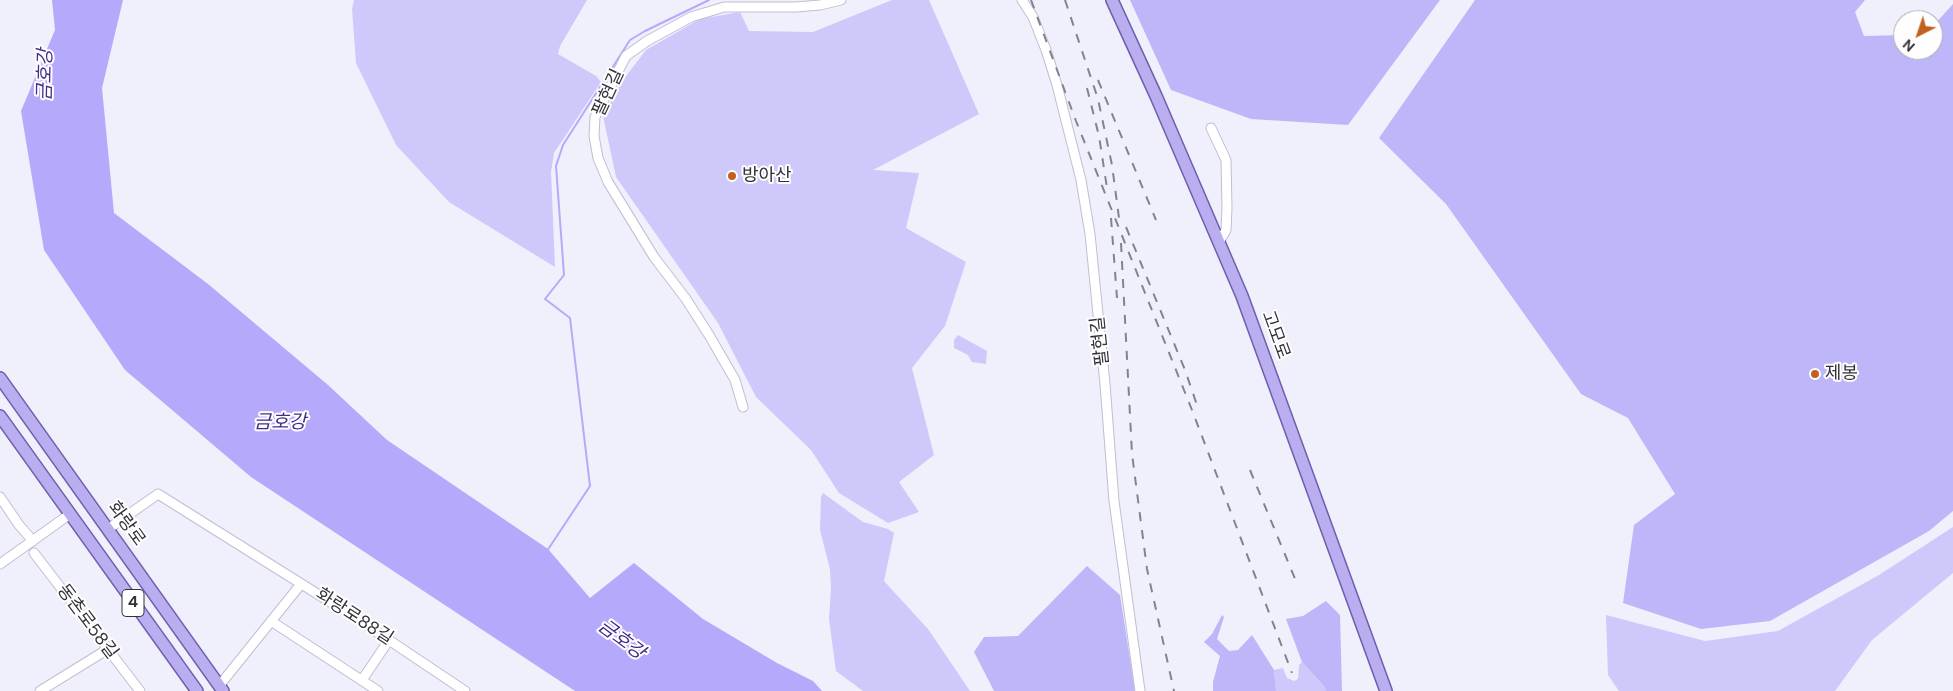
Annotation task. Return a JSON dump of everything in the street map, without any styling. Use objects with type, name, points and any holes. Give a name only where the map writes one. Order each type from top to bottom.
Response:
[{"type":"main road","name":"고모로","points":[[1112,0],[1156,96],[1242,296],[1386,691]]},
{"type":"main road","name":"화랑로","points":[[0,378],[221,688]]},
{"type":"main road","name":"4","points":[[0,416],[197,691]]},
{"type":"street","name":"팔현길","points":[[743,407],[735,380],[709,335],[686,299],[654,257],[608,182],[598,158],[594,136],[595,117],[626,56],[647,41],[691,17],[724,7],[796,7],[820,5],[841,0]]},
{"type":"street","name":"팔현길","points":[[1022,0],[1036,23],[1046,50],[1057,84],[1081,180],[1091,244],[1114,501],[1140,691]]},
{"type":"street","points":[[1211,128],[1226,160],[1228,208],[1226,230],[1219,242]]},
{"type":"street","points":[[108,529],[158,494],[301,584]]},
{"type":"street","points":[[0,497],[18,525],[32,541]]},
{"type":"street","points":[[0,564],[70,514]]},
{"type":"street","name":"동촌로58길","points":[[34,553],[140,691]]},
{"type":"street","name":"화랑로88길","points":[[221,688],[301,584],[465,691]]},
{"type":"street","points":[[272,621],[378,691]]},
{"type":"street","points":[[362,680],[389,640]]},
{"type":"street","points":[[40,691],[108,649]]},
{"type":"shaded area","points":[[354,0],[587,0],[560,46],[558,54],[596,76],[601,82],[554,153],[551,172],[555,267],[449,202],[396,145],[356,63],[352,9]]},
{"type":"shaded area","points":[[892,0],[929,0],[979,114],[873,170],[919,173],[906,228],[966,262],[945,326],[912,368],[934,455],[899,482],[919,512],[888,523],[839,493],[811,450],[756,397],[718,323],[616,177],[603,116],[623,80],[646,50],[700,19],[740,12],[749,31],[813,32]]},
{"type":"shaded area","points":[[1130,0],[1440,0],[1348,125],[1251,119],[1171,90]]},
{"type":"shaded area","points":[[1475,0],[1865,0],[1855,12],[1864,36],[1893,35],[1893,60],[1943,60],[1943,15],[1953,4],[1953,511],[1929,531],[1770,621],[1701,629],[1623,603],[1634,525],[1675,494],[1628,418],[1581,394],[1446,204],[1379,138]]},
{"type":"shaded area","points":[[958,335],[987,351],[986,364],[972,362],[968,355],[954,348],[954,340]]},
{"type":"shaded area","points":[[823,493],[863,522],[888,529],[894,533],[884,581],[928,629],[970,691],[863,691],[836,671],[829,619],[830,569],[820,530],[821,497]]},
{"type":"shaded area","points":[[1953,527],[1953,573],[1872,640],[1835,691],[1619,691],[1608,675],[1606,615],[1705,641],[1778,631],[1879,575]]},
{"type":"shaded area","points":[[1087,566],[1120,595],[1135,691],[994,691],[974,652],[984,637],[1018,636]]},
{"type":"shaded area","points":[[1326,601],[1340,615],[1342,691],[1325,691],[1326,689],[1302,662],[1286,619],[1303,616]]},
{"type":"shaded area","points":[[1222,615],[1224,617],[1217,639],[1229,651],[1238,650],[1252,635],[1274,670],[1276,691],[1213,691],[1213,682],[1220,656],[1204,642],[1212,634]]},
{"type":"shaded area","points":[[1302,662],[1326,689],[1325,691],[1276,691],[1274,670],[1283,668],[1287,678],[1294,681],[1298,679],[1299,665]]},
{"type":"water","name":"금호강","points":[[52,0],[123,0],[102,88],[114,213],[208,284],[328,385],[387,440],[548,549],[590,598],[634,563],[703,619],[777,663],[813,681],[822,691],[575,691],[251,477],[125,370],[44,250],[21,111],[55,30]]},
{"type":"waterway","points":[[547,551],[590,486],[570,318],[545,299],[564,275],[556,166],[563,145],[630,40],[709,0]]},
{"type":"railway","points":[[1031,0],[1076,121],[1192,410],[1292,673]]},
{"type":"railway","points":[[1065,0],[1098,99],[1112,165],[1119,218]]},
{"type":"railway","points":[[1098,80],[1156,220]]},
{"type":"railway","points":[[1087,88],[1099,136],[1107,188]]},
{"type":"railway","points":[[1111,218],[1117,298]]},
{"type":"railway","points":[[1126,227],[1185,370],[1198,408]]},
{"type":"railway","points":[[1121,243],[1132,454],[1147,569],[1174,691]]},
{"type":"railway","points":[[1250,470],[1298,586]]},
{"type":"place","name":"방아산","points":[[732,176]]},
{"type":"place","name":"제봉","points":[[1815,374]]}]
